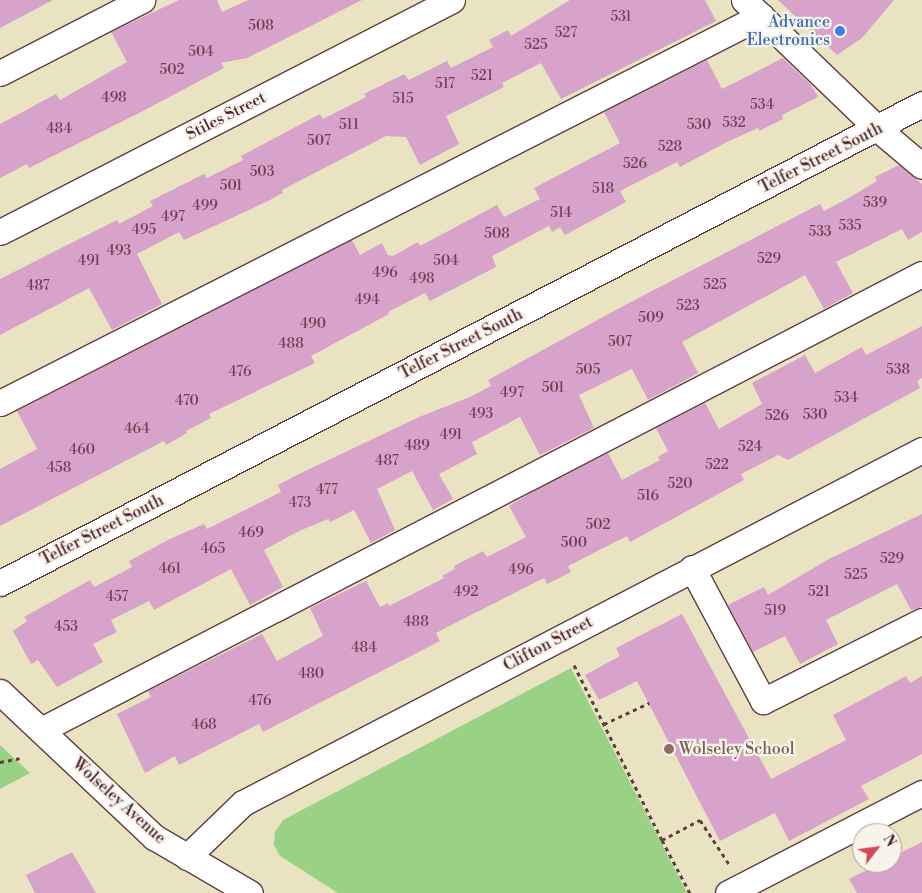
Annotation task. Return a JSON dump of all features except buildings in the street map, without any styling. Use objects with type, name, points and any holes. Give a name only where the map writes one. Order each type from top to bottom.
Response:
[{"type":"street","points":[[0,73],[142,0]]},
{"type":"street","name":"Stiles Street","points":[[0,232],[452,0]]},
{"type":"street","points":[[0,403],[753,8],[878,129],[922,166]]},
{"type":"street","name":"Telfer Street South","points":[[0,583],[878,129],[922,104]]},
{"type":"street","points":[[41,730],[922,274]]},
{"type":"street","name":"Clifton Street","points":[[187,857],[243,803],[922,450]]},
{"type":"street","points":[[692,568],[763,701],[922,622]]},
{"type":"street","name":"Wolseley Avenue","points":[[0,692],[154,837],[250,893]]},
{"type":"street","points":[[734,889],[922,793]]},
{"type":"path","points":[[574,665],[690,893]]},
{"type":"path","points":[[604,724],[649,703]]},
{"type":"path","points":[[0,762],[20,758]]},
{"type":"path","points":[[662,840],[700,820],[717,841],[734,889]]},
{"type":"green space","points":[[571,668],[687,893],[338,893],[280,856],[274,845],[275,832],[283,820]]},
{"type":"green space","points":[[0,745],[30,773],[0,789]]},
{"type":"place","name":"Advance Electronics","points":[[840,31]]},
{"type":"place","name":"Wolseley School","points":[[669,749]]}]
